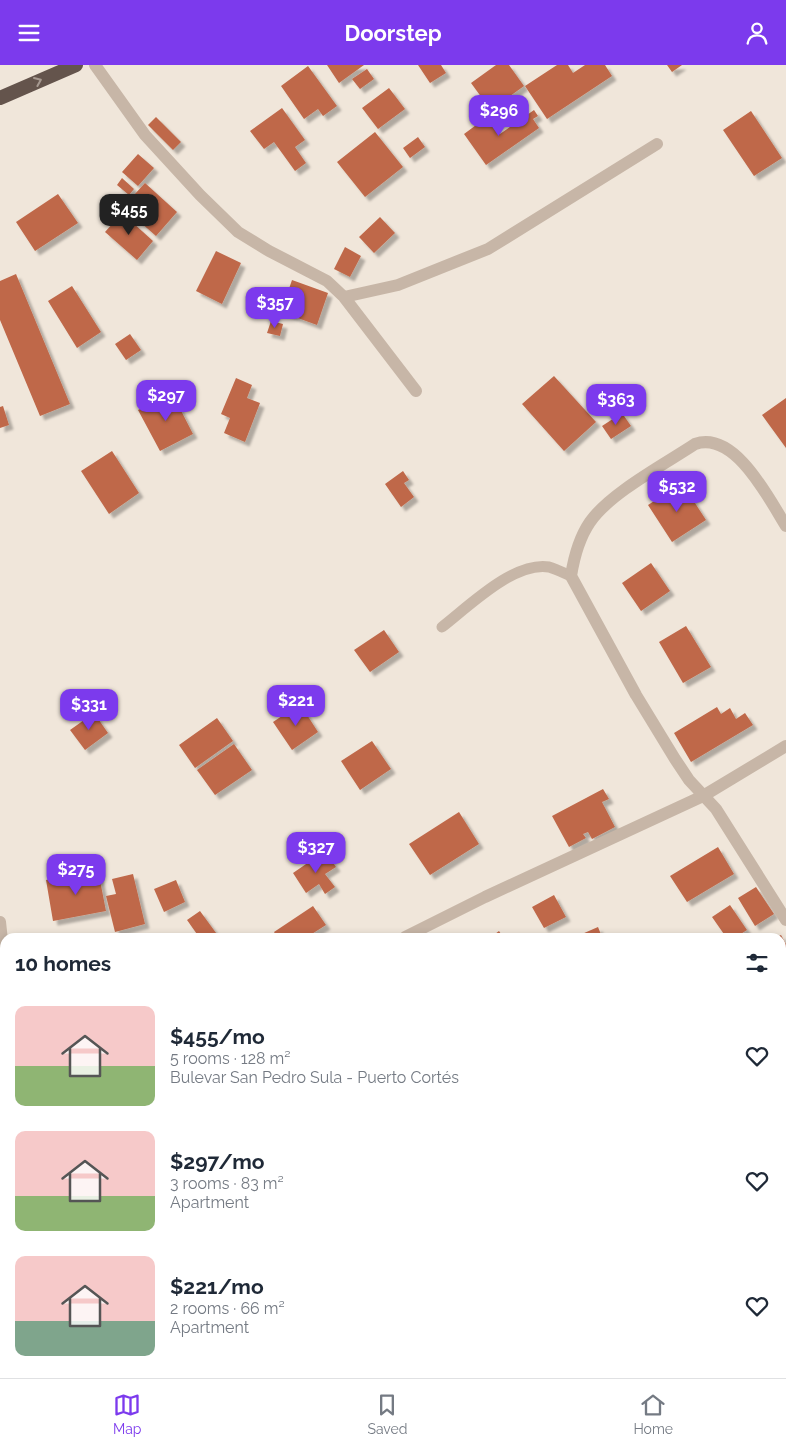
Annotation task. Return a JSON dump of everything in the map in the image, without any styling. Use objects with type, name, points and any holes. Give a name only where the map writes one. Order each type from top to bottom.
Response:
[{"type":"highway","points":[[0,98],[76,65]]},
{"type":"street","points":[[95,65],[145,135],[238,232],[269,251],[327,281],[344,297],[416,391]]},
{"type":"street","points":[[344,297],[398,285],[441,270],[488,249],[657,145]]},
{"type":"street","points":[[786,526],[751,470],[724,447],[705,440],[695,444],[610,501],[591,522],[576,551],[571,576],[636,695],[675,759],[703,796],[716,809],[786,920]]},
{"type":"street","points":[[413,933],[485,897],[703,796],[786,746]]},
{"type":"lane","points":[[442,627],[497,585],[522,569],[548,567],[571,576]]},
{"type":"building","points":[[327,65],[364,65],[339,83]]},
{"type":"building","points":[[418,65],[441,65],[446,73],[430,83]]},
{"type":"building","points":[[496,65],[509,65],[524,86],[485,114],[477,101],[482,98],[471,83]]},
{"type":"building","points":[[557,65],[568,65],[573,73],[585,65],[605,65],[612,76],[547,119],[525,86]]},
{"type":"building","points":[[667,65],[682,65],[672,72]]},
{"type":"building","points":[[308,66],[337,106],[323,116],[318,109],[304,119],[281,86]]},
{"type":"building","points":[[367,69],[374,79],[360,89],[352,79]]},
{"type":"building","points":[[389,88],[405,109],[378,129],[362,108]]},
{"type":"building","points":[[282,108],[305,140],[295,147],[306,163],[295,171],[274,142],[264,149],[250,131]]},
{"type":"building","points":[[534,110],[538,116],[533,119],[539,128],[486,165],[464,134],[487,117],[500,134]]},
{"type":"building","points":[[751,111],[782,158],[754,176],[723,130]]},
{"type":"building","points":[[156,117],[181,142],[173,150],[148,125]]},
{"type":"building","points":[[375,132],[403,167],[365,197],[337,162]]},
{"type":"building","points":[[418,137],[425,147],[410,158],[403,148]]},
{"type":"building","points":[[138,154],[154,168],[138,186],[122,172]]},
{"type":"building","points":[[122,178],[134,189],[129,195],[117,185]]},
{"type":"building","points":[[145,183],[177,212],[156,236],[123,207]]},
{"type":"building","points":[[58,194],[78,223],[35,251],[16,222]]},
{"type":"building","points":[[122,213],[153,241],[137,260],[105,232]]},
{"type":"building","points":[[380,217],[395,233],[374,253],[359,237]]},
{"type":"building","points":[[345,247],[361,256],[350,277],[334,269]]},
{"type":"building","points":[[216,251],[241,263],[222,304],[196,291]]},
{"type":"building","points":[[16,274],[70,404],[40,416],[0,320],[0,281]]},
{"type":"building","points":[[292,280],[328,293],[317,325],[281,312]]},
{"type":"building","points":[[72,286],[101,332],[77,348],[48,301]]},
{"type":"building","points":[[271,321],[283,324],[280,336],[267,333]]},
{"type":"building","points":[[130,334],[141,350],[126,360],[115,344]]},
{"type":"building","points":[[554,376],[596,422],[564,451],[522,404]]},
{"type":"building","points":[[236,378],[252,385],[247,398],[260,403],[245,442],[224,433],[230,418],[221,414]]},
{"type":"building","points":[[172,393],[193,434],[160,451],[138,410]]},
{"type":"building","points":[[786,398],[786,448],[762,415]]},
{"type":"building","points":[[3,406],[9,425],[0,428],[0,407]]},
{"type":"building","points":[[622,413],[631,426],[611,439],[602,426]]},
{"type":"building","points":[[112,451],[139,493],[109,514],[81,471]]},
{"type":"building","points":[[403,471],[409,480],[404,483],[414,497],[401,507],[385,484]]},
{"type":"building","points":[[682,483],[706,520],[672,542],[648,505]]},
{"type":"building","points":[[651,563],[670,591],[641,611],[622,583]]},
{"type":"building","points":[[686,626],[711,667],[683,683],[659,642]]},
{"type":"building","points":[[384,630],[399,652],[370,672],[354,650]]},
{"type":"building","points":[[300,704],[318,732],[292,750],[273,722]]},
{"type":"building","points":[[717,707],[721,714],[730,708],[736,719],[745,713],[753,725],[691,762],[674,733]]},
{"type":"building","points":[[94,713],[108,733],[85,750],[70,730]]},
{"type":"building","points":[[217,718],[233,741],[195,768],[179,745]]},
{"type":"building","points":[[372,741],[391,769],[360,790],[341,761]]},
{"type":"building","points":[[234,744],[252,770],[215,795],[197,770]]},
{"type":"building","points":[[603,789],[609,799],[602,802],[615,827],[592,839],[588,832],[583,834],[586,838],[569,847],[552,816]]},
{"type":"building","points":[[459,812],[479,844],[430,875],[409,844]]},
{"type":"building","points":[[718,847],[734,874],[687,902],[670,876]]},
{"type":"building","points":[[325,851],[336,867],[325,874],[335,887],[325,894],[319,884],[306,893],[293,873]]},
{"type":"building","points":[[98,870],[106,911],[53,921],[46,880]]},
{"type":"building","points":[[133,874],[145,924],[115,932],[106,896],[116,894],[112,879]]},
{"type":"building","points":[[176,880],[185,902],[164,912],[154,889]]},
{"type":"building","points":[[756,887],[774,914],[755,926],[738,898]]},
{"type":"building","points":[[554,895],[566,917],[544,928],[532,907]]},
{"type":"building","points":[[730,905],[747,930],[742,933],[723,933],[712,917]]},
{"type":"building","points":[[313,906],[326,925],[313,933],[274,932]]},
{"type":"building","points":[[200,911],[216,933],[196,933],[187,920]]},
{"type":"building","points":[[598,927],[600,933],[584,933]]}]
